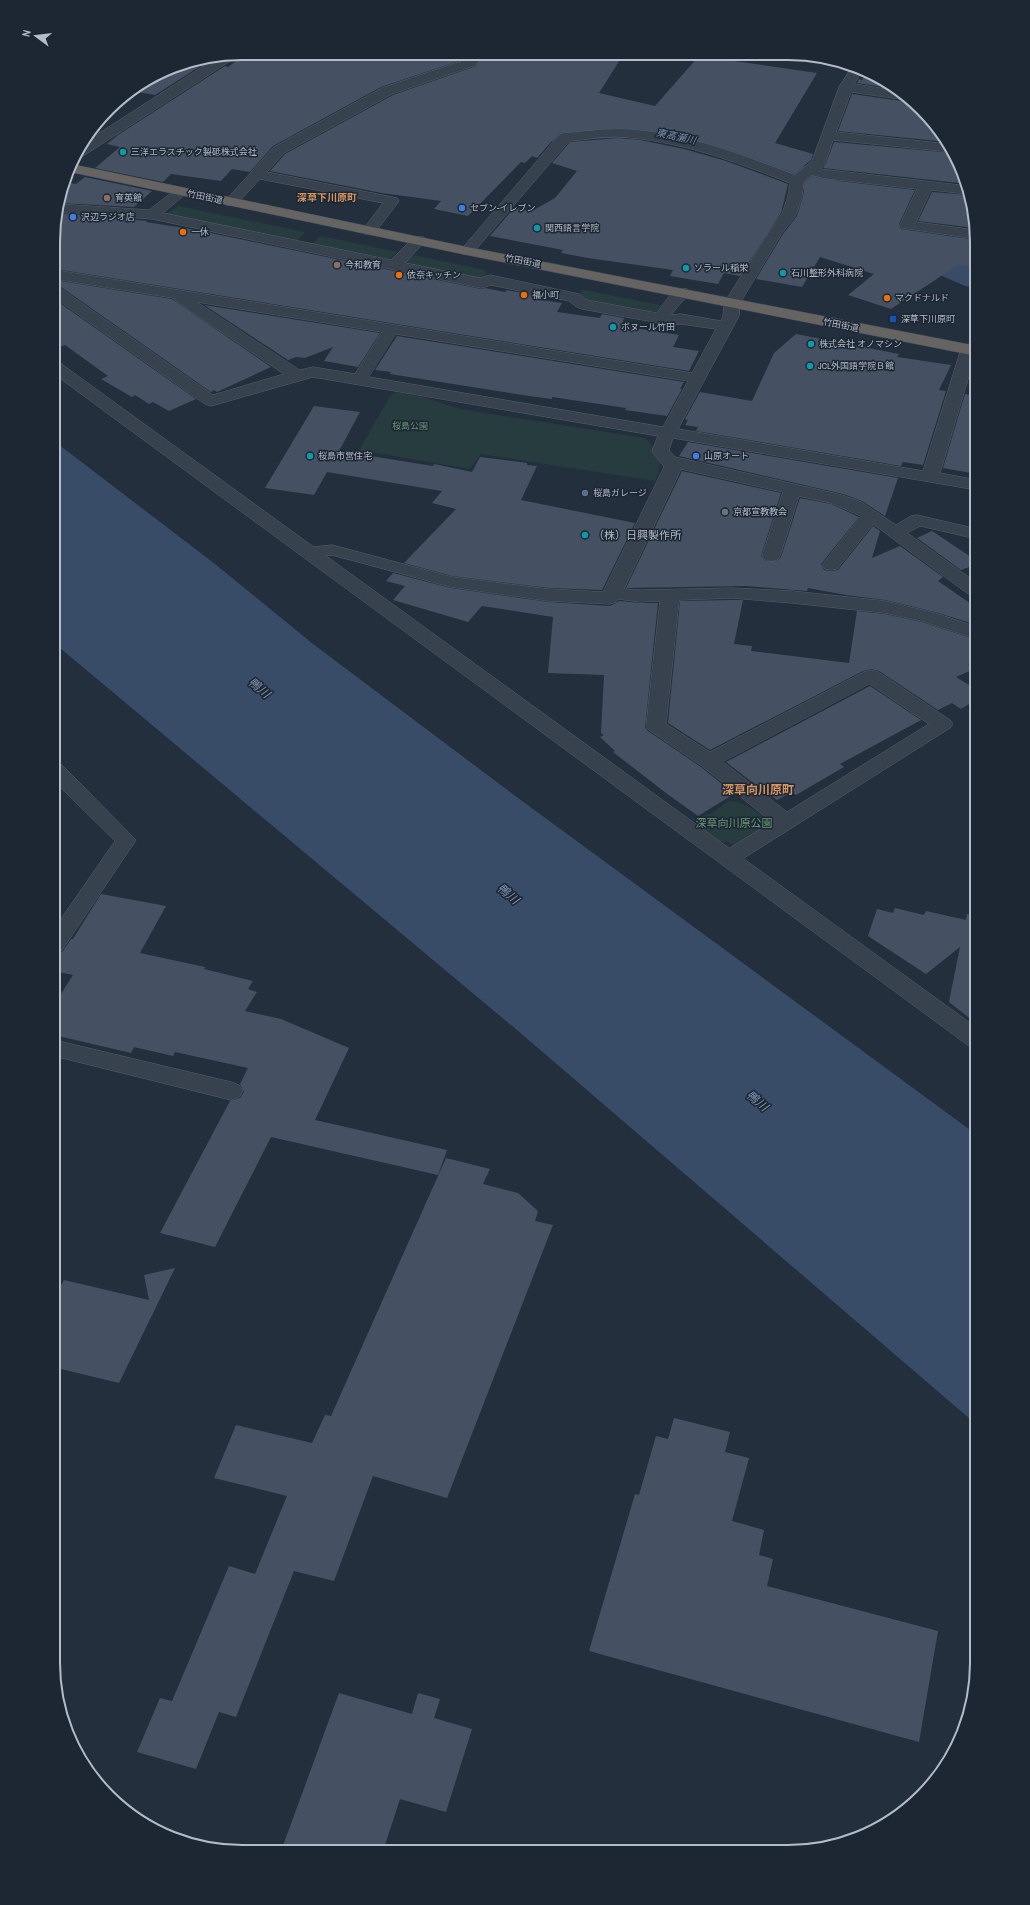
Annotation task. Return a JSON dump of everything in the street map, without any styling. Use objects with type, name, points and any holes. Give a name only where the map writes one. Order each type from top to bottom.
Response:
[{"type":"highway","name":"竹田街道","points":[[75,169],[369,231],[970,349]]},
{"type":"street","points":[[88,146],[219,62]]},
{"type":"street","points":[[231,202],[279,150],[387,91],[471,62]]},
{"type":"street","points":[[796,180],[818,163],[846,87],[855,73]]},
{"type":"street","points":[[846,87],[893,94]]},
{"type":"street","points":[[467,250],[565,137],[616,133],[648,135],[678,141],[738,158],[796,180]]},
{"type":"street","points":[[829,135],[943,147]]},
{"type":"street","points":[[810,170],[822,174],[962,189]]},
{"type":"street","points":[[257,174],[392,200],[369,231]]},
{"type":"street","points":[[310,552],[332,550],[451,582],[549,595],[610,598],[673,467],[660,451],[661,446],[694,386],[696,378],[731,316],[732,303],[789,215],[795,196],[796,180]]},
{"type":"street","points":[[926,185],[907,225],[970,233]]},
{"type":"street","points":[[152,216],[181,192]]},
{"type":"street","points":[[63,208],[152,216],[481,283],[490,280],[574,297],[582,304],[671,320],[681,319],[726,326]]},
{"type":"street","points":[[394,265],[419,240]]},
{"type":"street","points":[[60,275],[696,378]]},
{"type":"street","points":[[661,318],[682,292]]},
{"type":"street","points":[[174,294],[297,375]]},
{"type":"street","points":[[60,296],[211,401],[297,375],[313,372],[970,484]]},
{"type":"street","points":[[358,380],[391,329]]},
{"type":"street","points":[[930,477],[970,359]]},
{"type":"street","points":[[60,370],[970,1035]]},
{"type":"street","points":[[669,461],[836,499],[855,506],[970,587]]},
{"type":"street","points":[[770,556],[793,489]]},
{"type":"street","points":[[831,565],[871,516]]},
{"type":"street","points":[[895,534],[918,520],[970,532]]},
{"type":"street","points":[[612,594],[641,596],[732,593],[792,597],[885,607],[928,617],[970,631]]},
{"type":"street","points":[[670,594],[656,726],[709,762],[786,822]]},
{"type":"street","points":[[709,762],[871,676],[943,724],[729,858]]},
{"type":"street","points":[[60,775],[126,840],[60,937]]},
{"type":"street","points":[[60,1049],[232,1091]]},
{"type":"green space","points":[[178,206],[305,232],[297,241],[165,215]]},
{"type":"green space","points":[[320,236],[398,252],[390,259],[312,244]]},
{"type":"green space","points":[[413,255],[485,270],[487,273],[481,278],[404,263]]},
{"type":"green space","points":[[582,290],[665,306],[658,312],[588,300],[580,294]]},
{"type":"green space","name":"桜島公園","points":[[397,392],[422,397],[460,409],[644,438],[650,443],[658,455],[660,463],[655,481],[481,454],[470,469],[359,450],[390,396]]},
{"type":"green space","name":"深草向川原公園","points":[[728,801],[742,803],[763,816],[764,829],[735,846],[728,842],[717,841],[692,819],[712,813]]},
{"type":"water","name":"鴨川","points":[[60,446],[215,564],[313,644],[518,798],[970,1130],[970,1419],[524,1036],[60,648]]},
{"type":"building","points":[[238,60],[462,60],[381,87],[273,146],[250,172],[232,169],[221,181],[171,174],[163,182],[95,168],[120,147],[107,144],[118,135],[225,66],[228,67]]},
{"type":"building","points":[[477,60],[620,60],[599,93],[655,106],[695,60],[727,60],[817,73],[775,143],[813,154],[811,160],[795,173],[730,150],[663,132],[617,128],[559,133],[537,158],[532,156],[525,163],[521,162],[468,216],[434,209],[441,201],[382,193],[270,171],[285,154],[393,95],[476,66]]},
{"type":"building","points":[[194,66],[199,67],[155,95],[139,92],[151,84],[172,74]]},
{"type":"building","points":[[864,77],[883,87],[857,83],[859,79],[862,80]]},
{"type":"building","points":[[852,94],[903,101],[917,113],[939,141],[838,131]]},
{"type":"building","points":[[618,138],[640,140],[684,149],[726,161],[788,184],[781,213],[740,276],[724,273],[718,284],[670,276],[673,270],[561,253],[563,250],[490,236],[514,208],[532,211],[555,198],[577,171],[552,163],[570,142]]},
{"type":"building","points":[[834,142],[947,152],[960,183],[823,168]]},
{"type":"building","points":[[85,177],[152,191],[134,207],[64,203],[70,183],[76,184]]},
{"type":"building","points":[[812,177],[915,190],[899,224],[901,229],[970,239],[970,266],[958,265],[891,309],[848,295],[874,274],[820,257],[802,287],[756,279],[783,234],[797,216],[805,183]]},
{"type":"building","points":[[932,192],[964,195],[970,227],[918,221]]},
{"type":"building","points":[[62,214],[147,221],[146,222],[196,230],[481,289],[485,288],[505,292],[507,290],[543,297],[541,300],[562,303],[557,312],[600,318],[602,314],[624,318],[621,326],[679,335],[673,347],[699,351],[689,371],[60,270],[60,230]]},
{"type":"building","points":[[60,281],[172,299],[271,367],[217,392],[214,390],[211,392],[61,287]]},
{"type":"building","points":[[60,303],[196,399],[169,411],[153,402],[149,404],[135,395],[132,397],[101,379],[108,376],[65,345],[60,347]]},
{"type":"building","points":[[204,305],[380,333],[358,367],[324,361],[333,347],[305,358],[296,357],[288,360]]},
{"type":"building","points":[[796,334],[899,354],[897,357],[951,365],[939,390],[946,391],[923,465],[903,462],[901,466],[696,431],[698,427],[685,425],[688,420],[685,419],[700,392],[752,401],[774,353]]},
{"type":"building","points":[[397,336],[684,382],[680,389],[682,389],[667,416],[625,410],[626,408],[552,397],[552,399],[529,396],[390,374],[391,372],[375,370]]},
{"type":"building","points":[[965,394],[970,395],[970,473],[943,468]]},
{"type":"building","points":[[314,406],[360,412],[339,451],[433,466],[434,464],[472,472],[480,457],[527,463],[527,465],[537,466],[521,500],[635,523],[602,590],[549,588],[452,576],[404,563],[456,509],[432,503],[442,491],[327,472],[314,495],[265,488]]},
{"type":"building","points":[[688,442],[898,478],[885,516],[862,501],[843,494],[679,456]]},
{"type":"building","points":[[682,471],[781,493],[761,556],[765,561],[777,561],[781,557],[800,498],[831,504],[859,517],[821,564],[824,570],[838,570],[873,526],[880,531],[872,558],[900,546],[943,577],[938,581],[970,603],[970,623],[935,612],[885,600],[808,588],[807,591],[746,586],[626,588]]},
{"type":"building","points":[[932,531],[970,556],[970,567],[961,570],[917,538]]},
{"type":"building","points":[[393,573],[451,588],[549,602],[610,606],[619,601],[658,603],[645,727],[648,731],[701,767],[734,794],[698,816],[613,752],[615,751],[600,737],[604,735],[601,733],[604,675],[548,673],[553,617],[482,606],[468,622],[393,600],[405,586],[386,581]]},
{"type":"building","points":[[743,600],[734,644],[752,646],[751,651],[849,663],[857,611],[885,614],[922,622],[970,638],[970,663],[968,664],[970,666],[970,671],[956,677],[970,686],[970,703],[961,709],[952,703],[938,710],[879,671],[871,669],[863,671],[710,750],[668,723],[680,601]]},
{"type":"building","points":[[870,686],[921,720],[840,764],[844,767],[796,795],[792,792],[777,800],[726,762]]},
{"type":"building","points":[[101,894],[166,906],[140,953],[205,967],[204,969],[253,981],[248,989],[257,992],[245,1011],[281,1019],[349,1048],[315,1120],[447,1150],[438,1175],[271,1137],[215,1247],[160,1233],[230,1101],[240,1098],[244,1092],[240,1084],[248,1068],[175,1052],[173,1056],[134,1047],[131,1053],[60,1036],[60,996],[73,975],[60,972],[60,952],[63,951],[71,939],[73,939]]},
{"type":"building","points":[[895,908],[924,915],[926,911],[966,920],[967,914],[970,914],[970,1018],[949,1002],[960,947],[926,974],[868,936],[877,909],[893,913]]},
{"type":"building","points":[[446,1158],[490,1169],[483,1184],[518,1193],[538,1211],[535,1221],[553,1225],[447,1498],[373,1476],[334,1581],[294,1571],[236,1717],[219,1712],[196,1769],[137,1752],[160,1698],[172,1701],[229,1566],[255,1574],[287,1496],[214,1478],[236,1425],[312,1443],[325,1415],[331,1416]]},
{"type":"building","points":[[175,1268],[119,1383],[60,1369],[60,1287],[64,1280],[149,1300],[144,1275]]},
{"type":"building","points":[[674,1418],[730,1432],[725,1452],[749,1458],[732,1521],[764,1530],[759,1555],[773,1559],[767,1586],[938,1631],[919,1742],[589,1651],[635,1494],[639,1495],[656,1436],[668,1439]]},
{"type":"building","points":[[339,1693],[412,1714],[418,1693],[440,1699],[434,1718],[472,1729],[446,1812],[400,1799],[385,1845],[283,1845]]},
{"type":"waterway","name":"東高瀬川","points":[[539,133],[625,128],[657,131],[758,157],[830,189],[859,223],[911,250],[970,276]]},
{"type":"place","name":"三洋エラスチック製砥株式会社","points":[[123,152]]},
{"type":"place","name":"育英館","points":[[107,198]]},
{"type":"place","name":"セブン-イレブン","points":[[462,208]]},
{"type":"place","name":"沢辺ラジオ店","points":[[73,217]]},
{"type":"place","name":"関西語言学院","points":[[537,228]]},
{"type":"place","name":"一休","points":[[183,232]]},
{"type":"place","name":"今和教育","points":[[337,265]]},
{"type":"place","name":"ソラール稲栄","points":[[686,268]]},
{"type":"place","name":"石川整形外科病院","points":[[783,273]]},
{"type":"place","name":"依奈キッチン","points":[[399,275]]},
{"type":"place","name":"福小町","points":[[524,295]]},
{"type":"place","name":"マクドナルド","points":[[887,298]]},
{"type":"place","name":"深草下川原町","points":[[893,319]]},
{"type":"place","name":"ボヌール竹田","points":[[613,327]]},
{"type":"place","name":"株式会社 オノマシン","points":[[811,344]]},
{"type":"place","name":"JCL外国語学院Ｂ館","points":[[810,366]]},
{"type":"place","name":"桜島市営住宅","points":[[310,456]]},
{"type":"place","name":"山原オート","points":[[696,456]]},
{"type":"place","name":"桜島ガレージ","points":[[585,493]]},
{"type":"place","name":"京都宣教教会","points":[[725,512]]},
{"type":"place","name":"（株）日興製作所","points":[[585,535]]},
{"type":"district","name":"深草下川原町","points":[[327,197]]},
{"type":"district","name":"深草向川原町","points":[[758,790]]}]
